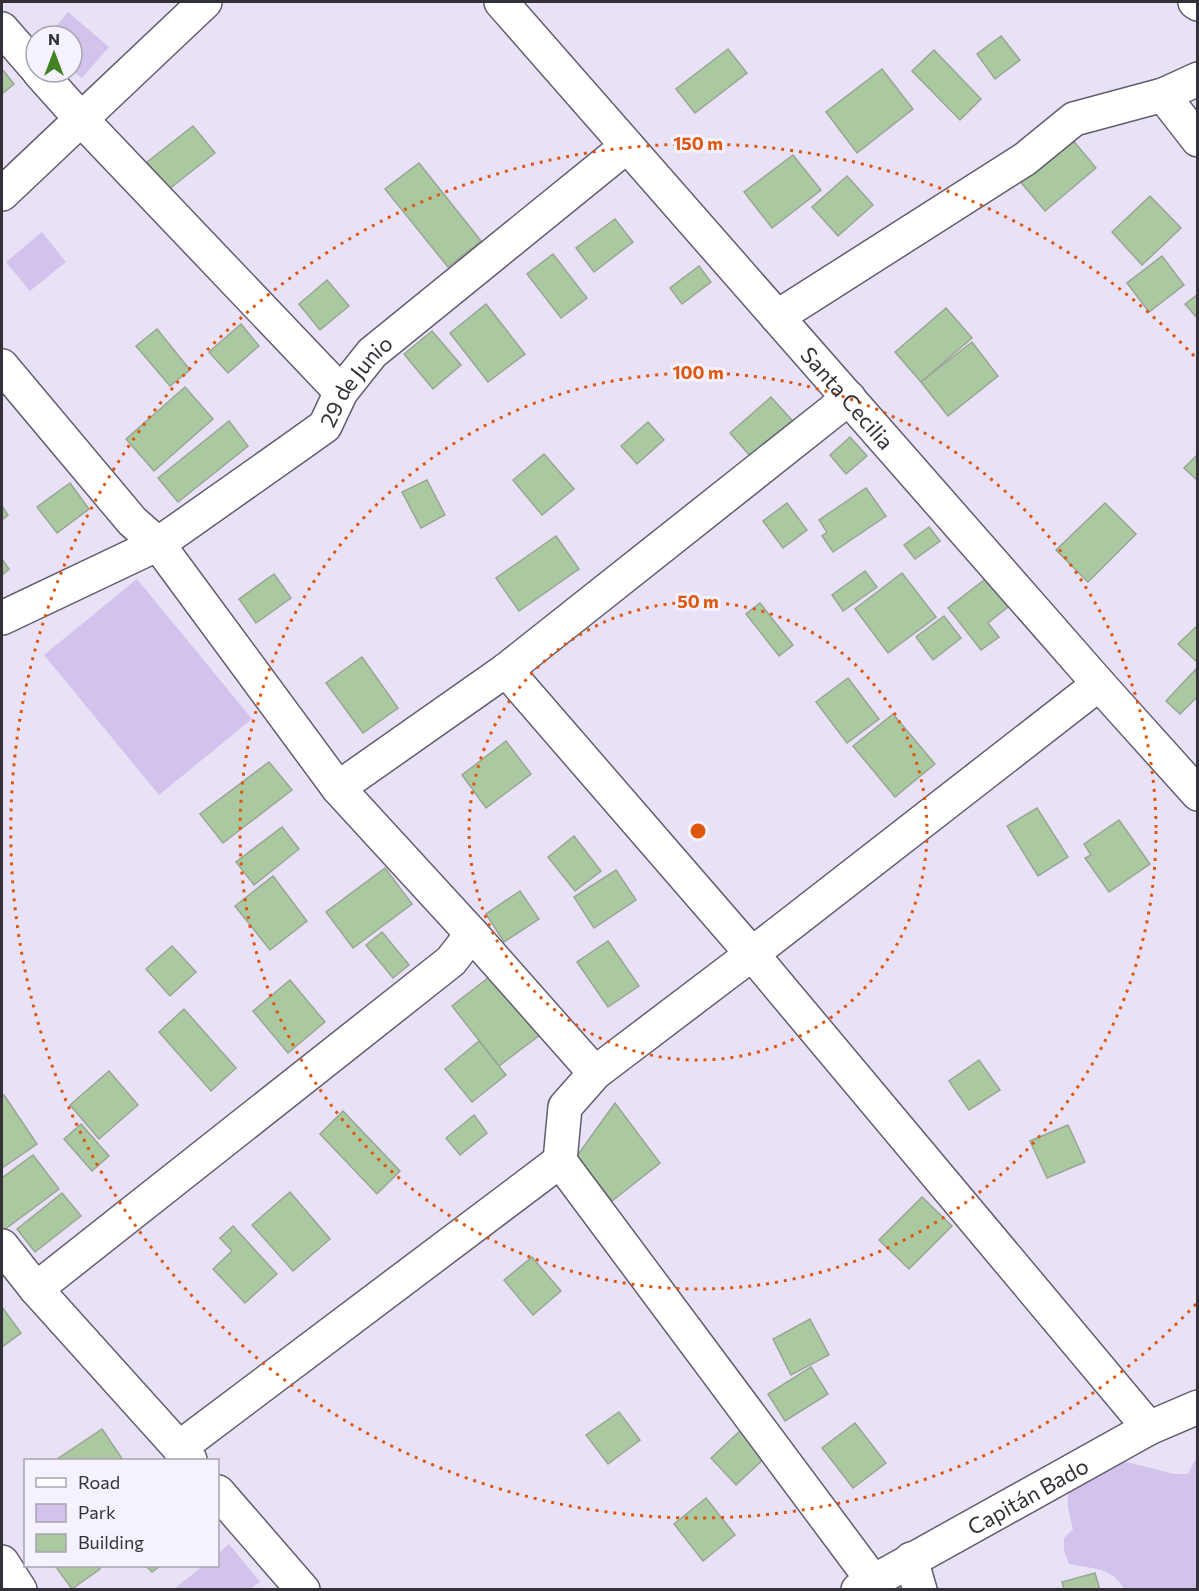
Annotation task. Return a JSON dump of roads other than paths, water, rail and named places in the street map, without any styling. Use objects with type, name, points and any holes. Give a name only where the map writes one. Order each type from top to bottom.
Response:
[{"type":"street","points":[[2,194],[205,2]]},
{"type":"street","name":"Santa Cecilia","points":[[501,2],[1197,794]]},
{"type":"street","points":[[2,29],[24,54]]},
{"type":"street","points":[[777,317],[1024,159],[1074,119],[1163,95],[1197,78]]},
{"type":"street","points":[[50,84],[341,392]]},
{"type":"street","points":[[1163,95],[1197,140]]},
{"type":"street","name":"29 de Junio","points":[[2,618],[158,544],[325,426],[341,392],[372,353],[627,146]]},
{"type":"street","points":[[2,366],[132,521],[158,544],[338,788],[595,1073]]},
{"type":"street","points":[[338,788],[506,670],[849,398]]},
{"type":"street","points":[[506,670],[752,954],[1149,1428]]},
{"type":"street","points":[[865,1585],[560,1161],[565,1107],[595,1073],[1099,684]]},
{"type":"street","points":[[36,1289],[451,961],[472,934]]},
{"type":"street","points":[[2,1246],[36,1289],[184,1454],[560,1161]]},
{"type":"street","name":"Capitán Bado","points":[[865,1585],[916,1574],[1149,1428],[1197,1407]]},
{"type":"street","points":[[219,1493],[303,1590]]},
{"type":"street","points":[[2,1562],[20,1590]]}]
